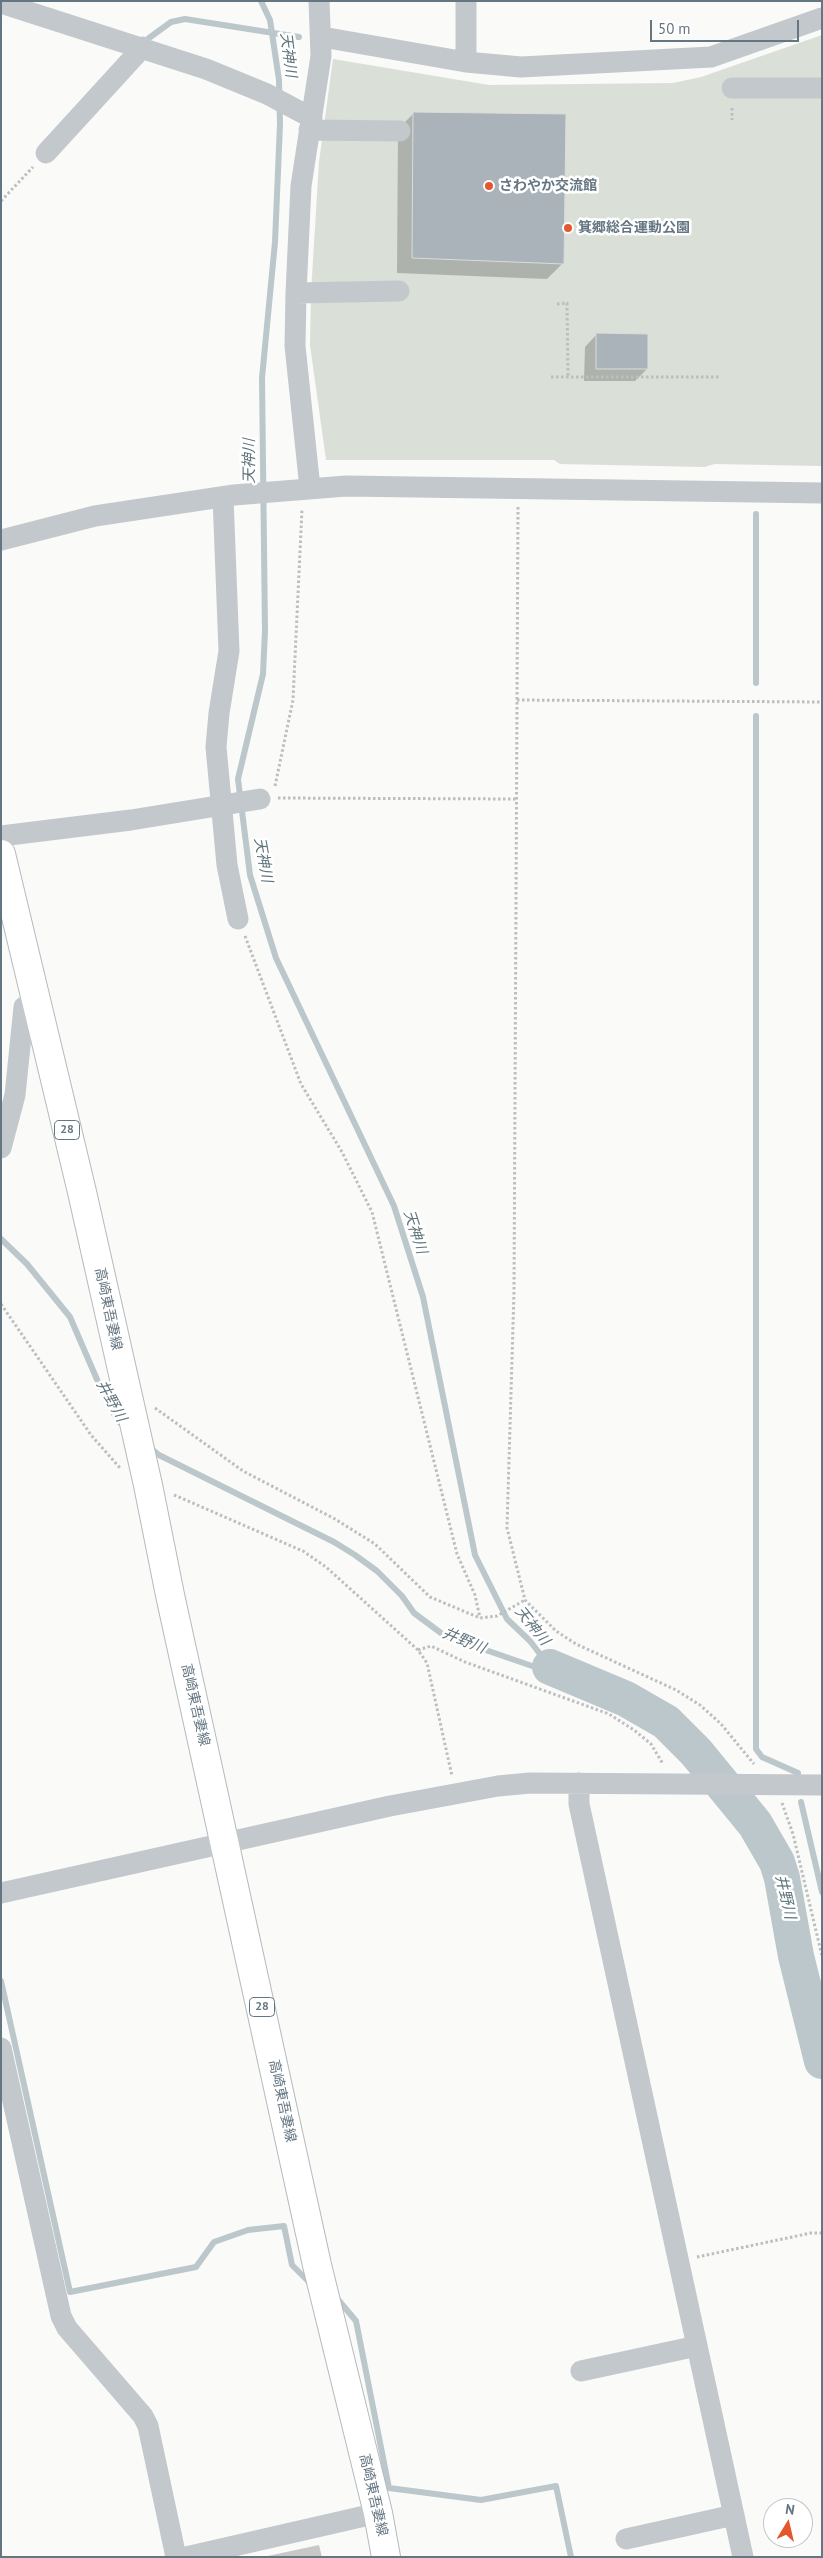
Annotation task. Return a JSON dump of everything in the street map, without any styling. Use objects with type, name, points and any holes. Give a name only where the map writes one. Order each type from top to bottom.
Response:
[{"type":"main road","name":"高崎東吾妻線","points":[[1,854],[130,1407],[317,2265],[378,2513],[386,2557]]},
{"type":"street","points":[[301,488],[295,346],[296,292],[305,119],[322,37],[319,1]]},
{"type":"street","points":[[466,1],[466,62]]},
{"type":"street","points":[[1,3],[40,8],[222,75],[267,94],[305,119],[400,132]]},
{"type":"street","points":[[322,37],[466,62],[521,67],[711,56],[822,18]]},
{"type":"street","points":[[46,154],[143,47]]},
{"type":"street","points":[[732,88],[822,88]]},
{"type":"street","points":[[296,292],[399,291]]},
{"type":"street","points":[[1,540],[95,516],[228,496],[301,488],[403,485],[519,489],[822,493]]},
{"type":"street","points":[[228,496],[230,651],[219,713],[216,747],[229,805],[227,865],[238,919]]},
{"type":"street","points":[[1,836],[267,799]]},
{"type":"street","points":[[1,1148],[15,1095],[24,1007],[36,999]]},
{"type":"street","points":[[1,1893],[498,1786],[579,1783],[822,1785]]},
{"type":"street","points":[[579,1783],[579,1804],[743,2557]]},
{"type":"street","points":[[1,2048],[61,2316],[67,2328],[143,2416],[148,2426],[176,2557]]},
{"type":"street","points":[[581,2371],[697,2346]]},
{"type":"street","points":[[186,2557],[378,2513]]},
{"type":"street","points":[[626,2539],[734,2515]]},
{"type":"path","points":[[1,201],[46,154]]},
{"type":"path","points":[[556,304],[567,304],[568,377]]},
{"type":"path","points":[[551,377],[719,376]]},
{"type":"path","points":[[301,488],[303,504],[293,700],[267,799],[516,799]]},
{"type":"path","points":[[519,489],[514,1281],[507,1528],[525,1600],[556,1631],[576,1644],[676,1690],[700,1705],[745,1752],[769,1784],[782,1804],[793,1834],[822,1956]]},
{"type":"path","points":[[517,700],[822,702]]},
{"type":"path","points":[[238,919],[301,1084],[342,1152],[372,1212],[457,1554],[475,1595],[480,1618]]},
{"type":"path","points":[[1,1304],[91,1435]]},
{"type":"path","points":[[169,1419],[243,1471],[335,1519],[375,1544],[430,1597],[480,1618],[497,1616],[518,1606],[525,1600]]},
{"type":"path","points":[[178,1496],[303,1551],[326,1567],[418,1650],[427,1663],[456,1794]]},
{"type":"path","points":[[418,1650],[431,1646],[465,1662],[609,1714],[634,1730],[651,1744],[677,1785]]},
{"type":"path","points":[[679,2261],[811,2233],[822,2233]]},
{"type":"shaded area","name":"箕郷総合運動公園","points":[[822,35],[822,466],[715,464],[704,467],[560,464],[554,460],[326,460],[310,345],[311,293],[319,162],[333,59],[489,85],[673,83],[701,77]]},
{"type":"building","name":"さわやか交流館","points":[[413,112],[566,114],[564,264],[412,258]]},
{"type":"building","points":[[596,333],[648,334],[648,369],[596,369]]},
{"type":"waterway","name":"天神川","points":[[261,1],[270,20],[279,80],[280,124],[275,242],[262,378],[265,631],[263,674],[238,779],[250,875],[276,958],[394,1206],[423,1297],[475,1555],[507,1619],[530,1641],[550,1667]]},
{"type":"waterway","points":[[149,38],[171,22],[185,19],[299,37]]},
{"type":"waterway","points":[[756,514],[756,683]]},
{"type":"waterway","points":[[756,716],[756,1749],[762,1757],[798,1773]]},
{"type":"waterway","name":"井野川","points":[[1,1239],[27,1264],[70,1317],[105,1398],[118,1421],[125,1427]]},
{"type":"waterway","name":"井野川","points":[[148,1446],[159,1455],[334,1542],[355,1555],[377,1571],[402,1596],[414,1613],[445,1636],[535,1667],[550,1667]]},
{"type":"waterway","name":"井野川","points":[[550,1667],[626,1699],[666,1722],[696,1752],[755,1824],[777,1862],[782,1878],[796,1956],[822,2061]]},
{"type":"waterway","points":[[801,1802],[822,1892]]},
{"type":"waterway","points":[[1,1981],[70,2292],[196,2267],[214,2242],[248,2230],[284,2226],[292,2265],[308,2281]]},
{"type":"waterway","points":[[335,2296],[356,2321],[389,2488],[481,2500],[556,2486],[571,2557]]},
{"type":"place","name":"さわやか交流館","points":[[489,186]]},
{"type":"place","name":"箕郷総合運動公園","points":[[568,228]]}]
